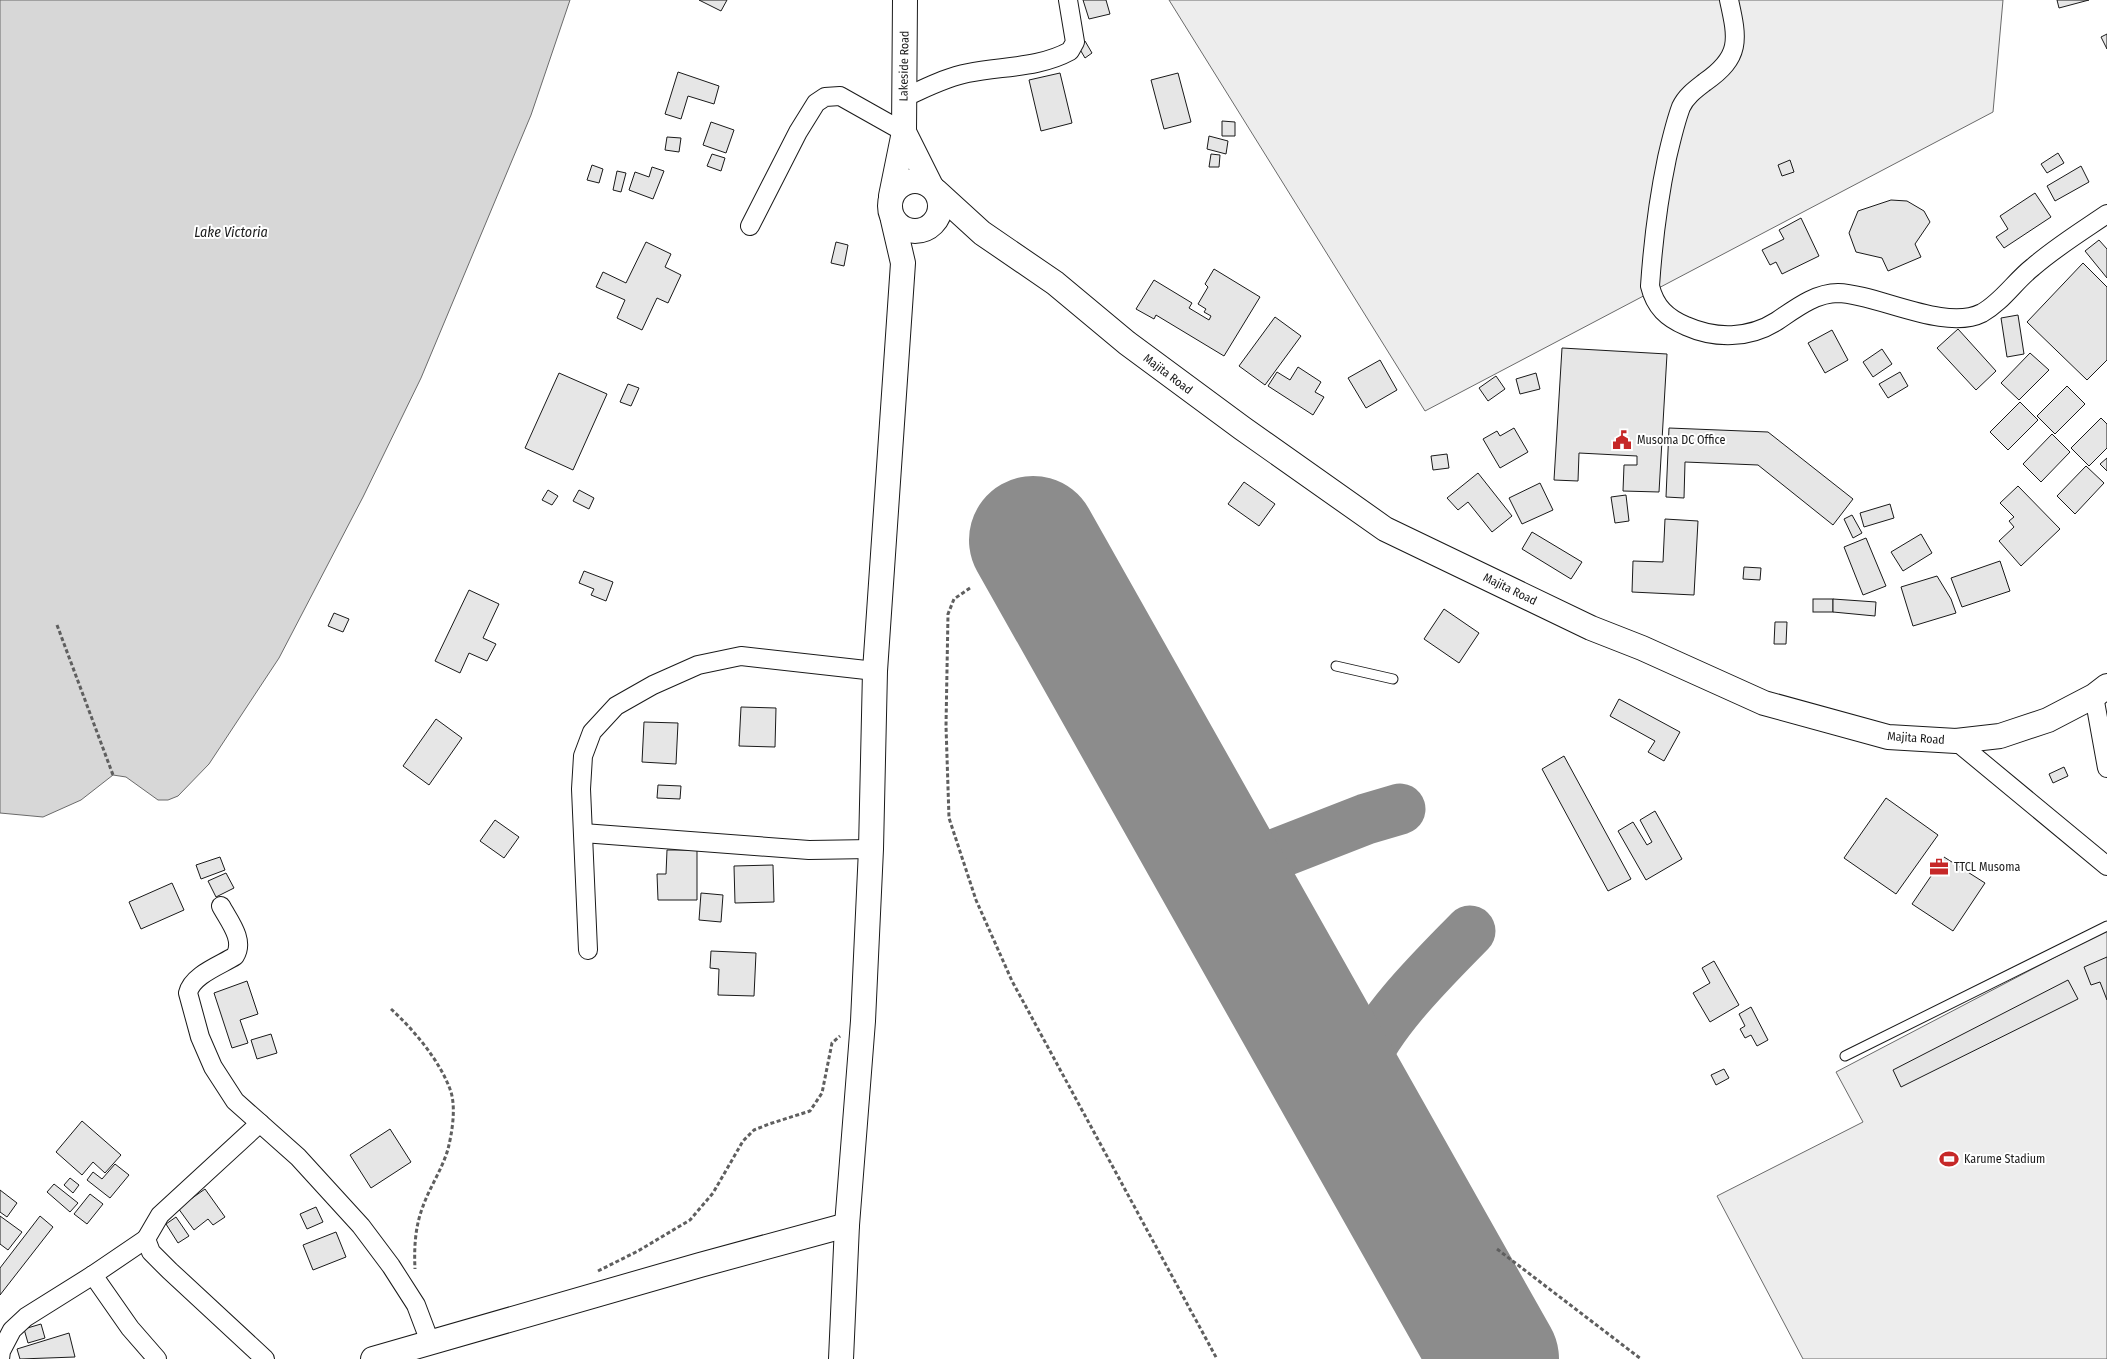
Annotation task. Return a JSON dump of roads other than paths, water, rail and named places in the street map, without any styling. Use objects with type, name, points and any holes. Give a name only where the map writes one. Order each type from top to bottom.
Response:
[{"type":"main road","name":"Lakeside Road","points":[[891,196],[904,132],[905,0]]},
{"type":"main road","points":[[903,263],[940,213],[941,202],[904,132]]},
{"type":"main road","points":[[841,1359],[847,1225],[863,1021],[871,849],[875,671],[903,263],[889,208],[891,196],[898,187],[909,182],[921,181],[934,189],[982,233]]},
{"type":"main road","points":[[893,220],[900,228],[910,232],[928,227],[982,233]]},
{"type":"main road","name":"Majita Road","points":[[982,233],[1055,283],[1127,342],[1242,428],[1385,529],[1591,628],[1642,648],[1764,703],[1888,737],[1956,741],[2000,736],[2048,720],[2100,691]]},
{"type":"main road","points":[[373,1359],[847,1225]]},
{"type":"street","points":[[904,98],[965,73],[1048,60],[1070,51],[1075,42],[1068,0]]},
{"type":"street","points":[[1728,0],[1733,17],[1735,42],[1733,55],[1712,78],[1692,91],[1682,104],[1674,130],[1656,215],[1650,286],[1653,298],[1662,312],[1674,321],[1702,333],[1733,336],[1755,332],[1774,323],[1817,297],[1836,293],[1858,296],[1900,309],[1940,316],[1966,317],[1982,313],[1998,301],[2031,268],[2067,240],[2106,216]]},
{"type":"street","points":[[750,226],[798,132],[816,102],[825,97],[840,96],[904,132]]},
{"type":"street","points":[[588,950],[581,789],[583,756],[592,732],[616,706],[653,685],[698,665],[741,656],[875,671]]},
{"type":"street","points":[[2100,691],[2107,768]]},
{"type":"street","points":[[1956,741],[2107,866]]},
{"type":"street","points":[[583,833],[810,850],[871,849]]},
{"type":"street","points":[[221,906],[237,937],[240,945],[238,951],[235,956],[198,978],[190,987],[188,993],[200,1037],[213,1067],[235,1101],[298,1157],[361,1226],[416,1304],[430,1342]]},
{"type":"street","points":[[0,1359],[1,1350],[12,1330],[44,1305],[146,1239],[160,1215],[260,1123]]},
{"type":"street","points":[[146,1239],[150,1252],[265,1359]]},
{"type":"street","points":[[93,1275],[130,1328],[157,1359]]},
{"type":"lane","points":[[1336,666],[1394,678]]},
{"type":"lane","points":[[1845,1056],[2107,926]]},
{"type":"water","name":"Lake Victoria","points":[[0,0],[570,0],[531,115],[421,378],[363,497],[279,658],[209,764],[178,796],[168,800],[158,800],[126,777],[113,775],[81,800],[43,817],[0,813]]},
{"type":"place","name":"Musoma DC Office","points":[[1622,440]]},
{"type":"place","name":"TTCL Musoma","points":[[1939,867]]},
{"type":"place","name":"Karume Stadium","points":[[1949,1159]]}]
